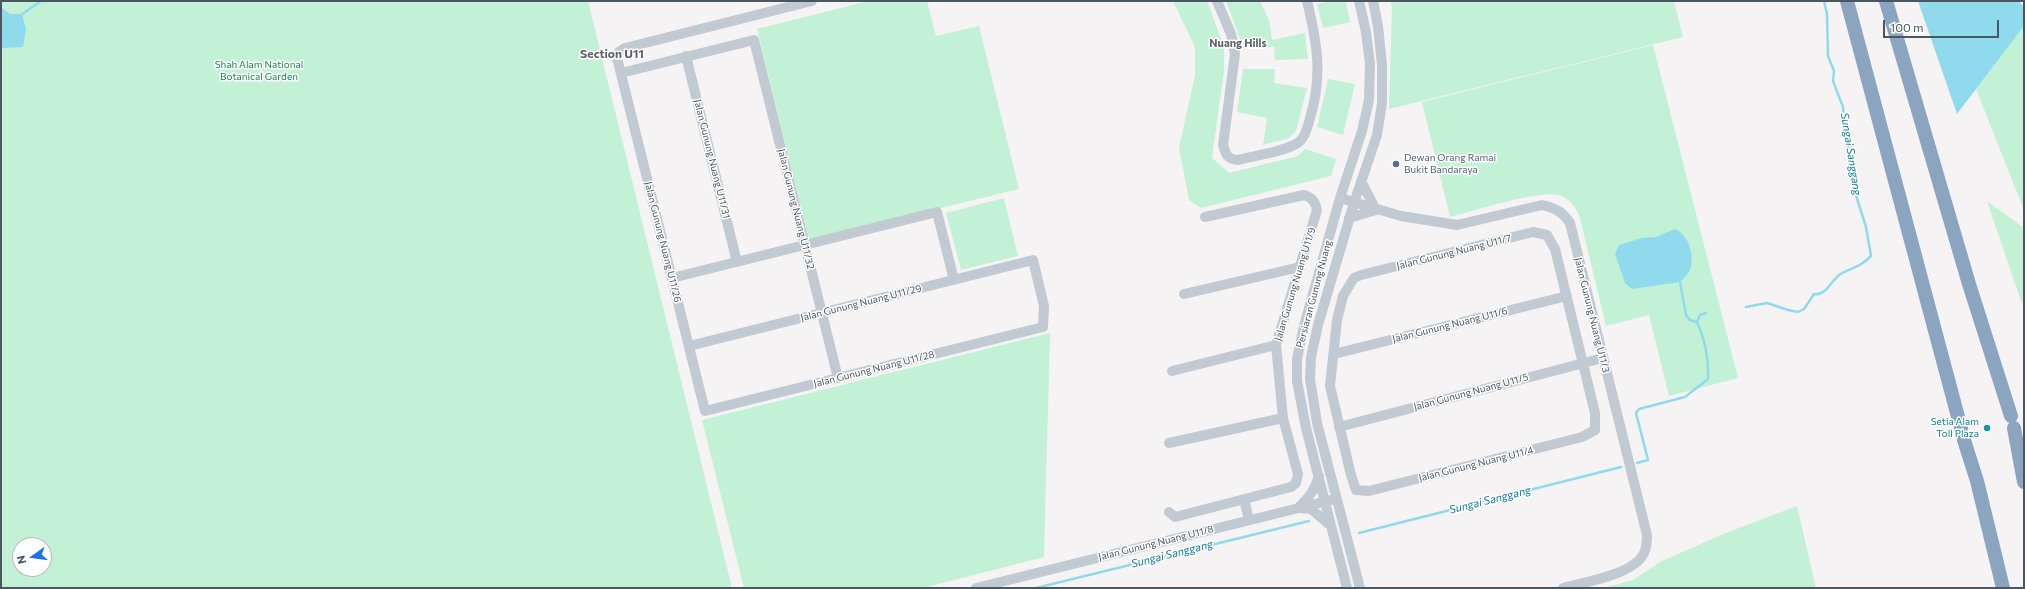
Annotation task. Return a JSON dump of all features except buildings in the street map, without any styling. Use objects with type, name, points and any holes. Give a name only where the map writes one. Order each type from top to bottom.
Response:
[{"type":"highway","points":[[1847,1],[1962,434],[1977,481],[2003,588]]},
{"type":"highway","points":[[1886,1],[1969,284],[2012,422],[2024,482]]},
{"type":"street","name":"Jalan Gunung Nuang U11/26","points":[[705,411],[617,58],[619,52],[624,48],[812,1]]},
{"type":"street","points":[[1217,1],[1231,34],[1235,54],[1223,145],[1226,155],[1231,159],[1238,160],[1289,148],[1302,140],[1315,103],[1319,65],[1307,1]]},
{"type":"street","name":"Persiaran Gunung Nuang","points":[[1347,588],[1306,428],[1297,381],[1297,359],[1304,326],[1340,198],[1362,131],[1369,100],[1370,64],[1366,32],[1358,1]]},
{"type":"street","name":"Persiaran Gunung Nuang","points":[[1360,588],[1317,423],[1310,379],[1311,357],[1318,325],[1349,218],[1377,135],[1382,103],[1382,65],[1378,26],[1373,1]]},
{"type":"street","name":"Jalan Gunung Nuang U11/32","points":[[686,56],[754,40],[838,378]]},
{"type":"street","points":[[621,73],[686,56]]},
{"type":"street","name":"Jalan Gunung Nuang U11/31","points":[[686,56],[737,262]]},
{"type":"street","points":[[1349,218],[1376,210],[1362,181]]},
{"type":"street","name":"Jalan Gunung Nuang U11/9","points":[[1169,512],[1170,515],[1175,517],[1291,487],[1296,483],[1298,474],[1283,418],[1276,345],[1317,210],[1316,203],[1311,197],[1304,195],[1205,217]]},
{"type":"street","name":"Jalan Gunung Nuang U11/3","points":[[1340,198],[1376,210],[1438,223],[1457,225],[1542,205],[1555,208],[1564,214],[1570,223],[1647,535],[1644,554],[1627,569],[1563,588]]},
{"type":"street","points":[[672,278],[937,212],[954,280]]},
{"type":"street","name":"Jalan Gunung Nuang U11/7","points":[[1334,354],[1337,320],[1343,296],[1354,278],[1360,275],[1533,232],[1547,235],[1555,249],[1567,296]]},
{"type":"street","name":"Jalan Gunung Nuang U11/29","points":[[689,346],[1033,260],[1044,306],[1043,327]]},
{"type":"street","points":[[1184,294],[1300,267]]},
{"type":"street","points":[[1567,296],[1583,363]]},
{"type":"street","name":"Jalan Gunung Nuang U11/6","points":[[1334,354],[1567,296]]},
{"type":"street","name":"Jalan Gunung Nuang U11/28","points":[[705,411],[1043,327]]},
{"type":"street","points":[[1172,371],[1276,345]]},
{"type":"street","points":[[1334,354],[1330,386],[1339,427]]},
{"type":"street","name":"Jalan Gunung Nuang U11/5","points":[[1339,427],[1603,358]]},
{"type":"street","name":"Jalan Gunung Nuang U11/4","points":[[1339,427],[1356,490],[1362,492],[1582,437],[1595,430],[1595,413],[1583,363]]},
{"type":"street","points":[[1169,443],[1283,418]]},
{"type":"street","points":[[1299,508],[1315,489],[1319,476]]},
{"type":"street","name":"Jalan Gunung Nuang U11/8","points":[[976,588],[1336,498]]},
{"type":"street","points":[[1244,499],[1249,520]]},
{"type":"street","points":[[1299,508],[1311,509],[1322,517],[1331,527]]},
{"type":"green space","name":"Shah Alam National Botanical Garden","points":[[1,1],[588,1],[732,588],[1,588]]},
{"type":"green space","points":[[869,1],[927,1],[936,36],[979,26],[1019,189],[809,240],[757,29]]},
{"type":"green space","points":[[1173,1],[1207,1],[1224,47],[1224,71],[1212,158],[1229,173],[1298,156],[1305,149],[1336,159],[1331,176],[1201,208],[1189,200],[1179,148],[1195,75],[1195,47]]},
{"type":"green space","points":[[1226,1],[1260,1],[1269,20],[1272,40],[1305,33],[1308,59],[1275,60],[1274,47],[1243,47]]},
{"type":"green space","points":[[1332,1],[1346,1],[1350,22],[1323,28],[1317,4]]},
{"type":"green space","points":[[1390,1],[1674,1],[1683,37],[1389,109],[1392,6]]},
{"type":"green space","points":[[2024,26],[2024,210],[1976,89]]},
{"type":"green space","points":[[1653,45],[1738,378],[1669,396],[1649,315],[1606,326],[1579,214],[1568,200],[1559,195],[1536,195],[1450,217],[1422,102]]},
{"type":"green space","points":[[1243,69],[1275,69],[1274,83],[1307,88],[1296,131],[1289,138],[1263,145],[1267,118],[1237,112]]},
{"type":"green space","points":[[1328,79],[1355,84],[1343,135],[1317,127]]},
{"type":"green space","points":[[1004,198],[1018,256],[961,270],[946,213]]},
{"type":"green space","points":[[1987,201],[2024,228],[2024,304],[2021,301]]},
{"type":"green space","points":[[1050,333],[1044,557],[923,588],[744,588],[702,420]]},
{"type":"green space","points":[[1797,506],[1816,588],[1603,588],[1633,580],[1660,562],[1723,534]]},
{"type":"water","points":[[1918,1],[2018,1],[2024,6],[2024,26],[1957,114]]},
{"type":"water","points":[[1,7],[10,14],[22,14],[26,29],[23,47],[1,48]]},
{"type":"water","points":[[1675,229],[1687,240],[1691,251],[1692,262],[1688,273],[1680,282],[1632,289],[1625,283],[1615,254],[1619,245],[1642,238],[1656,237]]},
{"type":"waterway","points":[[21,15],[41,1]]},
{"type":"waterway","name":"Sungai Sanggang","points":[[1746,307],[1767,303],[1798,312],[1804,309],[1814,294],[1825,291],[1841,274],[1858,266],[1871,256],[1866,227],[1854,189],[1852,165],[1845,131],[1843,107],[1833,81],[1834,71],[1828,56],[1827,14],[1824,1]]},
{"type":"waterway","points":[[1680,282],[1686,315],[1690,320],[1697,322]]},
{"type":"waterway","name":"Sungai Sanggang","points":[[1637,463],[1648,460],[1636,413],[1639,409],[1685,397],[1708,379],[1706,350],[1697,322],[1700,315],[1706,313]]},
{"type":"waterway","name":"Sungai Sanggang","points":[[1359,533],[1621,467]]},
{"type":"waterway","name":"Sungai Sanggang","points":[[1036,588],[1309,521]]},
{"type":"place","name":"Dewan Orang Ramai Bukit Bandaraya","points":[[1396,164]]},
{"type":"place","name":"Setia Alam Toll Plaza","points":[[1987,428]]},
{"type":"district","name":"Nuang Hills","points":[[1238,43]]},
{"type":"district","name":"Section U11","points":[[612,54]]}]
